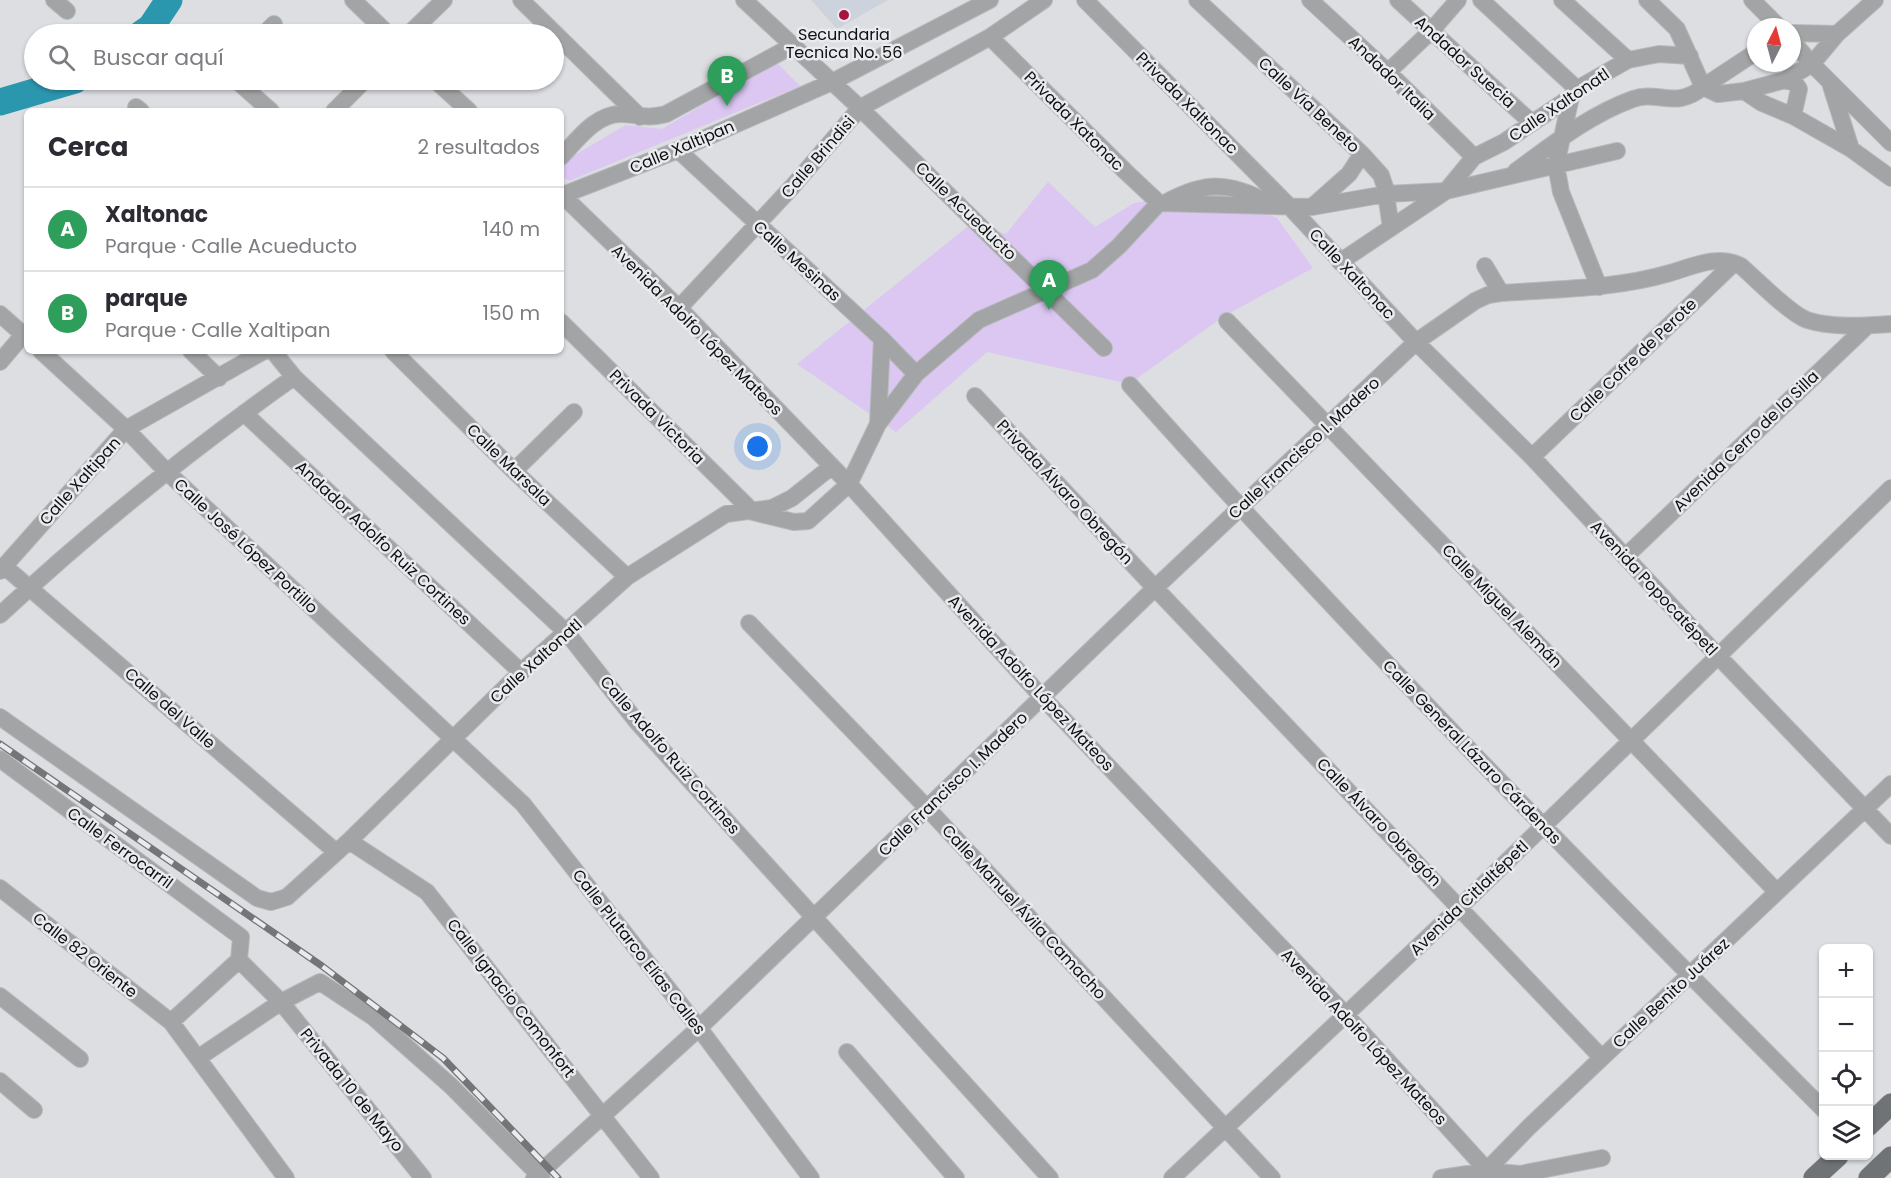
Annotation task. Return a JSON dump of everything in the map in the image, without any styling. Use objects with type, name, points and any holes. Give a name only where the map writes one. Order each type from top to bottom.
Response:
[{"type":"main road","points":[[1873,1122],[1891,1104]]},
{"type":"main road","points":[[1869,1178],[1891,1157]]},
{"type":"main road","points":[[1814,1178],[1833,1160]]},
{"type":"street","points":[[54,0],[67,11]]},
{"type":"street","points":[[353,0],[378,24]]},
{"type":"street","points":[[419,24],[444,0]]},
{"type":"street","points":[[521,0],[545,24]]},
{"type":"street","name":"Calle Acueducto","points":[[744,0],[861,108],[1104,348]]},
{"type":"street","points":[[832,82],[990,0]]},
{"type":"street","name":"Calle Brindisi","points":[[678,308],[792,187],[861,108],[990,37],[1044,0]]},
{"type":"street","name":"Privada Xaltonac","points":[[1085,0],[1281,206]]},
{"type":"street","name":"Calle Vía Beneto","points":[[1197,0],[1362,154],[1381,175],[1391,228]]},
{"type":"street","name":"Andador Italia","points":[[1310,0],[1388,72],[1474,157]]},
{"type":"street","name":"Andador Suecia","points":[[1398,0],[1532,123]]},
{"type":"street","points":[[1388,72],[1431,31],[1458,0]]},
{"type":"street","points":[[1481,0],[1574,93],[1556,165],[1561,192],[1599,287]]},
{"type":"street","points":[[1562,0],[1628,60]]},
{"type":"street","points":[[1647,0],[1677,29],[1703,87],[1718,94],[1744,91],[1785,80],[1812,64],[1837,34],[1875,0]]},
{"type":"street","points":[[1752,0],[1770,18]]},
{"type":"street","points":[[1801,33],[1837,34]]},
{"type":"street","name":"Privada Xatonac","points":[[990,37],[1126,172],[1162,203]]},
{"type":"street","points":[[564,43],[640,118]]},
{"type":"street","points":[[564,154],[593,124],[606,116],[622,114],[640,118],[666,114],[792,46]]},
{"type":"street","points":[[1801,51],[1891,143]]},
{"type":"street","name":"Calle Xaltonatl","points":[[1340,262],[1446,191],[1474,157],[1504,142],[1574,93],[1628,60],[1659,54],[1690,56]]},
{"type":"street","name":"Calle Xaltonatl","points":[[1508,177],[1563,136],[1596,115],[1636,98],[1681,99],[1694,95],[1747,58]]},
{"type":"street","points":[[1785,80],[1795,83],[1799,89],[1793,116]]},
{"type":"street","name":"Calle Xaltipan","points":[[564,193],[678,150],[832,82]]},
{"type":"street","points":[[1830,82],[1851,149]]},
{"type":"street","points":[[247,90],[268,108]]},
{"type":"street","points":[[337,108],[355,90]]},
{"type":"street","points":[[446,90],[466,108]]},
{"type":"street","points":[[1744,91],[1762,103],[1793,116],[1851,149],[1891,177]]},
{"type":"street","name":"Calle Mesinas","points":[[678,150],[882,339],[916,374]]},
{"type":"street","name":"Calle Xaltonatl","points":[[1386,194],[1446,191],[1617,151]]},
{"type":"street","points":[[1312,207],[1349,174],[1362,154]]},
{"type":"street","points":[[753,512],[794,522],[808,521],[849,484],[878,424],[916,374],[979,320],[1092,270],[1162,203],[1312,207],[1386,194]]},
{"type":"street","name":"Avenida Adolfo López Mateos","points":[[564,196],[678,308],[849,484],[1042,697],[1346,1015],[1487,1176]]},
{"type":"street","name":"Calle Xaltonac","points":[[1281,206],[1340,262],[1416,342]]},
{"type":"street","name":"Calle Francisco I. Madero","points":[[538,1177],[815,918],[1155,588],[1416,342],[1488,295],[1501,292],[1599,287],[1646,280],[1718,260],[1734,263]]},
{"type":"street","points":[[1734,263],[1742,266],[1790,309],[1805,319],[1827,324],[1867,326],[1891,324]]},
{"type":"street","name":"Calle Cofre de Perote","points":[[1532,457],[1734,263]]},
{"type":"street","points":[[1485,266],[1501,292]]},
{"type":"street","points":[[0,314],[24,336]]},
{"type":"street","name":"Calle Miguel Alemán","points":[[1227,321],[1776,891]]},
{"type":"street","name":"Privada Victoria","points":[[564,325],[753,512]]},
{"type":"street","name":"Avenida Cerro de la Silla","points":[[1624,557],[1867,326]]},
{"type":"street","points":[[0,362],[24,338]]},
{"type":"street","points":[[878,424],[882,339]]},
{"type":"street","name":"Avenida Popocatépetl","points":[[1416,342],[1532,457],[1624,557],[1891,836]]},
{"type":"street","name":"Calle José López Portillo","points":[[44,354],[126,429],[166,471],[453,738]]},
{"type":"street","points":[[194,354],[219,378]]},
{"type":"street","name":"Calle Xaltipan","points":[[2,568],[126,429],[259,354]]},
{"type":"street","name":"Calle Adolfo Ruiz Cortines","points":[[275,354],[294,378],[567,633],[637,722],[1050,1178]]},
{"type":"street","name":"Calle Marsala","points":[[396,354],[514,471],[627,577]]},
{"type":"street","points":[[0,615],[29,587],[166,471],[294,378]]},
{"type":"street","name":"Calle General Lázaro Cárdenas","points":[[1130,385],[1240,508],[1543,827],[1820,1106]]},
{"type":"street","name":"Privada Álvaro Obregón","points":[[975,396],[1155,588]]},
{"type":"street","points":[[514,471],[574,411]]},
{"type":"street","name":"Andador Adolfo Ruiz Cortines","points":[[244,413],[521,672]]},
{"type":"street","name":"Calle Xaltonatl","points":[[0,717],[257,898],[271,902],[287,897],[521,672],[627,577],[726,514],[772,508],[792,498],[831,467]]},
{"type":"street","name":"Avenida Citlaltépetl","points":[[1172,1178],[1227,1129],[1460,907],[1891,488]]},
{"type":"street","name":"Calle del Valle","points":[[2,568],[29,587],[342,846]]},
{"type":"street","name":"Calle Álvaro Obregón","points":[[1155,588],[1602,1058]]},
{"type":"street","name":"Calle Manuel Ávila Camacho","points":[[749,623],[928,809],[1272,1178]]},
{"type":"street","name":"Calle Plutarco Elías Calles","points":[[453,738],[523,804],[699,1028],[811,1178]]},
{"type":"street","name":"Calle Ferrocarril","points":[[0,759],[241,937],[239,960]]},
{"type":"street","name":"Calle Benito Juárez","points":[[1487,1176],[1529,1127],[1891,784]]},
{"type":"street","name":"Calle Ignacio Comonfort","points":[[342,846],[427,892],[651,1178]]},
{"type":"street","name":"Calle 82 Oriente","points":[[0,888],[171,1022],[286,1178]]},
{"type":"street","points":[[171,1022],[239,960]]},
{"type":"street","name":"Privada 10 de Mayo","points":[[239,960],[281,1002],[423,1178]]},
{"type":"street","points":[[198,1058],[281,1002],[320,982],[373,1017],[451,1086],[538,1177]]},
{"type":"street","points":[[0,996],[80,1059]]},
{"type":"street","points":[[848,1052],[956,1178]]},
{"type":"street","points":[[0,1081],[34,1110]]},
{"type":"street","points":[[1441,1178],[1520,1174],[1602,1158]]},
{"type":"shaded area","name":"Secundaria Tecnica No. 56","points":[[811,0],[888,0],[837,29]]},
{"type":"shaded area","points":[[776,62],[800,86],[569,181],[564,177],[564,161],[626,125],[662,129]]},
{"type":"shaded area","points":[[1048,182],[1095,227],[1134,203],[1213,191],[1277,218],[1313,268],[1224,316],[1129,384],[987,352],[896,432],[797,364],[972,223],[1006,234]]},
{"type":"waterway","points":[[153,24],[169,0]]},
{"type":"waterway","points":[[0,102],[41,90]]},
{"type":"railway","points":[[0,744],[322,966],[443,1058],[558,1178]]},
{"type":"place","name":"Secundaria Tecnica No. 56","points":[[844,15]]},
{"type":"place","name":"parque","points":[[727,106]]},
{"type":"place","name":"Xaltonac","points":[[1049,310]]}]
